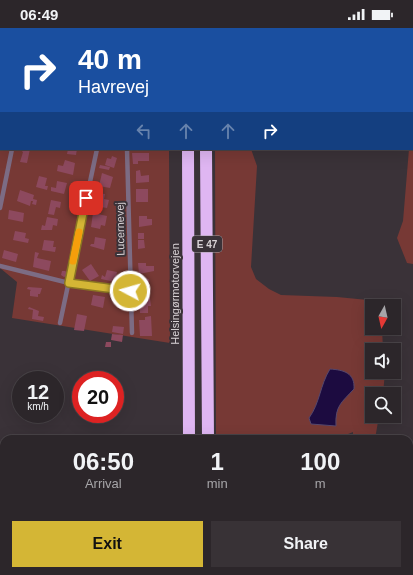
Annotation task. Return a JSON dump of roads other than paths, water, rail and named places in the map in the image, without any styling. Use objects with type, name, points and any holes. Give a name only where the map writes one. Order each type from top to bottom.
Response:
[{"type":"highway","name":"Helsingørmotorvejen","points":[[188,150],[189,435]]},
{"type":"highway","name":"E 47","points":[[206,150],[208,435]]},
{"type":"lane","points":[[0,208],[12,150]]},
{"type":"lane","points":[[60,323],[97,150]]},
{"type":"lane","name":"Lucernevej","points":[[127,150],[132,333]]},
{"type":"lane","points":[[0,266],[69,283],[130,291]]}]
